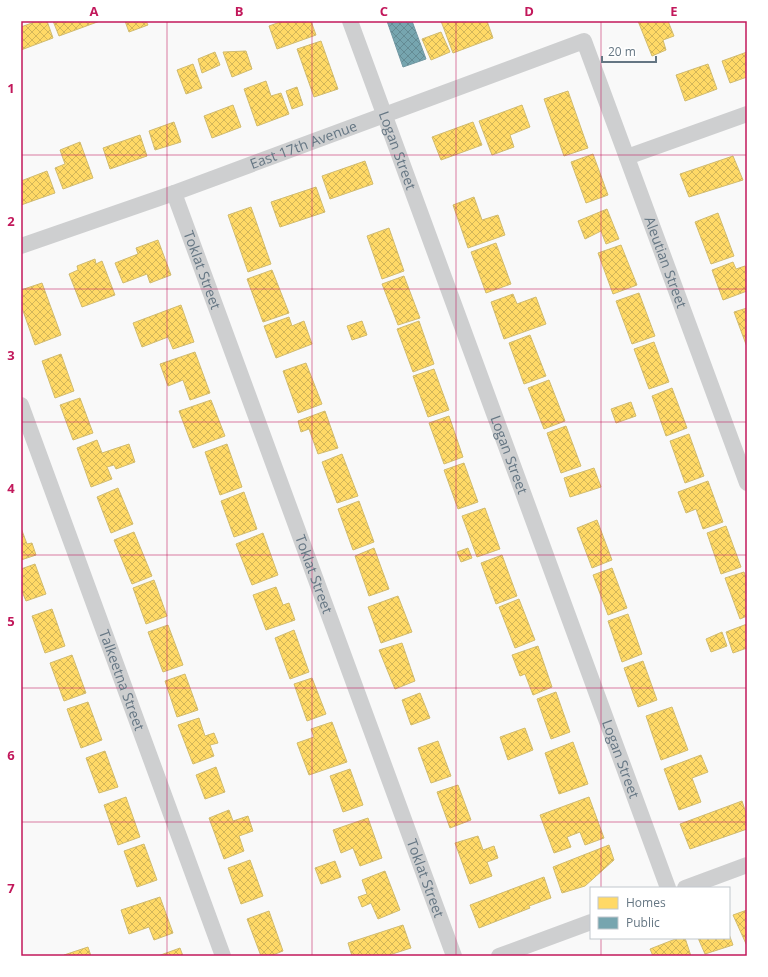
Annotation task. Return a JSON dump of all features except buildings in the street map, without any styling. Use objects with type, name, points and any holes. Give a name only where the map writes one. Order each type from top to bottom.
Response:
[{"type":"street","name":"Logan Street","points":[[350,21],[668,887]]},
{"type":"street","name":"East 17th Avenue","points":[[21,246],[174,193],[584,41]]},
{"type":"street","name":"Aleutian Street","points":[[584,41],[747,483]]},
{"type":"street","points":[[627,157],[747,114]]},
{"type":"street","name":"Toklat Street","points":[[174,193],[454,956]]},
{"type":"street","name":"Talkeetna Street","points":[[21,405],[222,956]]},
{"type":"street","points":[[688,887],[747,865]]},
{"type":"street","points":[[499,956],[536,950],[590,923]]}]
